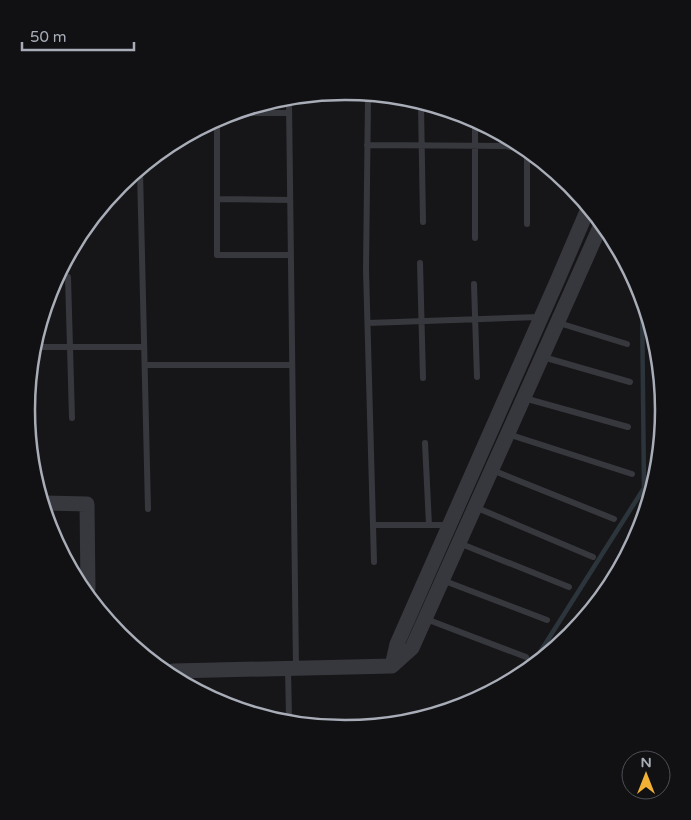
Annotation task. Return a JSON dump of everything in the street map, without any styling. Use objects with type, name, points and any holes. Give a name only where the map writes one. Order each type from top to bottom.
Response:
[{"type":"street","points":[[392,666],[397,644],[586,214]]},
{"type":"street","points":[[177,671],[392,666],[412,648],[599,230]]},
{"type":"street","points":[[49,503],[87,504],[87,583]]},
{"type":"lane","points":[[368,100],[366,270],[374,562]]},
{"type":"lane","points":[[289,104],[292,365],[292,668],[289,716]]},
{"type":"lane","points":[[421,109],[423,222]]},
{"type":"lane","points":[[257,112],[289,113]]},
{"type":"lane","points":[[217,128],[217,255],[291,255]]},
{"type":"lane","points":[[475,128],[475,238]]},
{"type":"lane","points":[[368,145],[510,147]]},
{"type":"lane","points":[[527,158],[527,224]]},
{"type":"lane","points":[[140,178],[148,509]]},
{"type":"lane","points":[[217,198],[290,200]]},
{"type":"lane","points":[[420,262],[423,378]]},
{"type":"lane","points":[[68,277],[72,418]]},
{"type":"lane","points":[[474,284],[476,377]]},
{"type":"lane","points":[[368,323],[541,317]]},
{"type":"lane","points":[[558,322],[626,344]]},
{"type":"lane","points":[[42,347],[144,347]]},
{"type":"lane","points":[[542,356],[630,382]]},
{"type":"lane","points":[[144,365],[292,365]]},
{"type":"lane","points":[[524,398],[628,427]]},
{"type":"lane","points":[[508,434],[632,474]]},
{"type":"lane","points":[[425,442],[429,525]]},
{"type":"lane","points":[[492,470],[614,519]]},
{"type":"lane","points":[[475,507],[594,557]]},
{"type":"lane","points":[[373,525],[449,525]]},
{"type":"lane","points":[[459,543],[569,587]]},
{"type":"lane","points":[[442,580],[547,620]]},
{"type":"lane","points":[[425,619],[526,657]]},
{"type":"waterway","points":[[541,651],[644,488],[642,319]]}]
